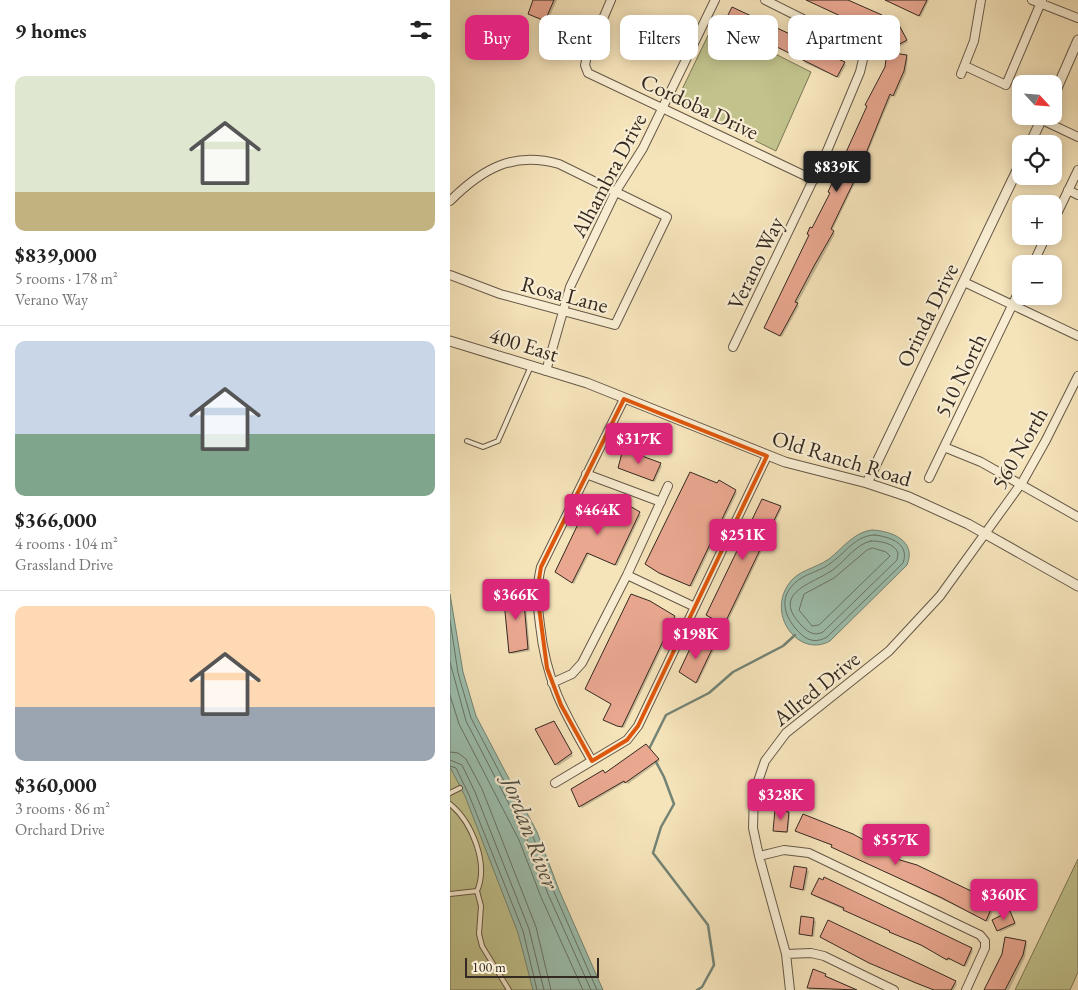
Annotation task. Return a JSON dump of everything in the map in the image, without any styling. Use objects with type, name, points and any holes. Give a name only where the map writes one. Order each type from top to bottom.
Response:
[{"type":"street","name":"Cordoba Drive","points":[[611,0],[587,56],[585,70],[814,180]]},
{"type":"street","name":"Alhambra Drive","points":[[546,370],[570,287],[616,191],[643,148],[715,0]]},
{"type":"street","name":"Verano Way","points":[[733,347],[814,180],[860,72],[864,55],[855,45],[765,0]]},
{"type":"street","points":[[961,74],[974,41],[981,0]]},
{"type":"street","points":[[1032,0],[1042,2],[1078,18]]},
{"type":"street","points":[[965,66],[1006,85],[1042,2]]},
{"type":"street","points":[[1062,77],[1078,40]]},
{"type":"street","points":[[1055,125],[1078,138]]},
{"type":"street","points":[[450,201],[493,167],[525,159],[544,160],[559,164],[616,191]]},
{"type":"street","points":[[1062,203],[1078,170]]},
{"type":"street","name":"Orinda Drive","points":[[867,483],[1012,181]]},
{"type":"street","points":[[1068,190],[1078,195]]},
{"type":"street","name":"Rosa Lane","points":[[450,276],[484,288],[615,325],[667,217],[616,191]]},
{"type":"street","points":[[964,282],[1012,305]]},
{"type":"street","points":[[1013,305],[1078,336]]},
{"type":"street","name":"510 North","points":[[930,478],[1013,305]]},
{"type":"street","name":"400 East","points":[[450,341],[587,383]]},
{"type":"street","name":"560 North","points":[[986,534],[1021,484],[1046,440],[1078,376]]},
{"type":"street","name":"Old Ranch Road","points":[[587,383],[624,400],[767,456],[867,483],[930,506],[986,534],[1078,586]]},
{"type":"street","points":[[592,761],[561,705],[552,683],[542,648],[537,584],[541,567],[624,400]]},
{"type":"street","points":[[944,446],[981,462],[1078,518]]},
{"type":"street","points":[[555,782],[627,740],[633,734],[767,456]]},
{"type":"street","points":[[586,474],[661,502]]},
{"type":"street","points":[[552,683],[572,674],[582,663],[627,575],[668,486]]},
{"type":"street","name":"Allred Drive","points":[[790,990],[786,954],[753,828],[754,793],[760,771],[771,751],[795,725],[873,665],[898,642],[940,596],[986,534]]},
{"type":"street","points":[[627,575],[695,607]]},
{"type":"street","points":[[759,856],[784,850],[808,853],[976,933],[985,941],[984,952],[966,990]]},
{"type":"street","points":[[786,954],[811,953],[824,956],[894,990]]},
{"type":"lane","points":[[467,441],[483,447],[498,441],[531,366]]},
{"type":"lane","points":[[450,793],[460,788]]},
{"type":"lane","points":[[450,804],[460,815],[473,838],[481,859],[481,882],[477,890],[481,906],[479,934],[482,946],[508,990]]},
{"type":"lane","points":[[450,894],[477,890]]},
{"type":"highlighted area","points":[[624,399],[767,456],[638,726],[627,740],[592,761],[561,705],[547,668],[537,592],[541,567]]},
{"type":"green space","points":[[708,35],[708,60],[778,60],[778,55],[811,72],[776,151],[676,102],[696,60],[698,60]]},
{"type":"green space","points":[[450,752],[546,990],[450,990]]},
{"type":"green space","points":[[1078,859],[1078,972],[1070,990],[1015,990]]},
{"type":"water","points":[[872,530],[894,535],[906,544],[909,550],[907,565],[830,641],[819,645],[808,644],[798,639],[784,621],[781,610],[783,597],[788,585],[796,576],[829,559],[854,537]]},
{"type":"water","name":"Jordan River","points":[[450,594],[463,672],[476,716],[537,832],[559,890],[603,990],[533,990],[518,933],[465,796],[450,767]]},
{"type":"building","points":[[533,0],[554,0],[548,15],[539,15],[539,19],[528,14]]},
{"type":"building","points":[[806,0],[848,0],[882,15],[838,15]]},
{"type":"building","points":[[885,0],[927,0],[919,16]]},
{"type":"building","points":[[732,7],[749,15],[728,15]]},
{"type":"building","points":[[900,27],[907,40],[900,44]]},
{"type":"building","points":[[778,28],[788,33],[788,52],[778,48]]},
{"type":"building","points":[[900,54],[907,55],[904,71],[893,96],[890,94],[858,173],[831,229],[834,231],[795,302],[798,303],[780,336],[764,328],[809,235],[807,234],[810,227],[812,228],[830,193],[828,192],[867,106],[865,105],[885,67],[886,60],[900,60]]},
{"type":"building","points":[[803,60],[840,60],[845,62],[837,77]]},
{"type":"building","points":[[623,449],[661,463],[653,481],[618,468]]},
{"type":"building","points":[[690,472],[717,483],[719,480],[736,490],[690,586],[659,573],[645,564]]},
{"type":"building","points":[[591,497],[620,508],[623,502],[640,512],[615,565],[587,553],[572,583],[555,572]]},
{"type":"building","points":[[762,499],[781,506],[724,625],[706,615]]},
{"type":"building","points":[[518,590],[518,592],[523,591],[528,649],[509,653],[503,591]]},
{"type":"building","points":[[631,594],[650,601],[675,616],[622,727],[603,720],[611,704],[585,689]]},
{"type":"building","points":[[695,638],[714,645],[696,683],[679,672]]},
{"type":"building","points":[[554,721],[572,753],[555,765],[535,729]]},
{"type":"building","points":[[646,744],[659,759],[625,783],[624,781],[579,807],[571,789],[603,770],[605,773]]},
{"type":"building","points":[[775,810],[789,812],[787,832],[773,831]]},
{"type":"building","points":[[803,814],[853,834],[900,860],[917,865],[994,902],[986,921],[942,898],[831,847],[832,845],[795,831]]},
{"type":"building","points":[[794,866],[807,868],[803,890],[790,887]]},
{"type":"building","points":[[824,877],[972,948],[964,966],[948,958],[947,960],[921,945],[889,932],[843,910],[844,908],[811,894],[819,878],[823,880]]},
{"type":"building","points":[[1010,911],[1015,923],[997,931],[992,920]]},
{"type":"building","points":[[801,916],[814,918],[812,936],[799,934]]},
{"type":"building","points":[[828,920],[956,981],[951,990],[934,990],[869,963],[820,937]]},
{"type":"building","points":[[1005,937],[1026,941],[1023,955],[1005,990],[984,990],[1002,954]]},
{"type":"building","points":[[813,969],[826,974],[825,976],[857,990],[807,988]]},
{"type":"waterway","points":[[649,749],[666,715],[709,693],[733,672],[783,646],[795,635]]},
{"type":"waterway","points":[[655,760],[664,777],[674,804],[661,827],[653,853],[708,925],[714,965],[702,987],[697,990]]}]
